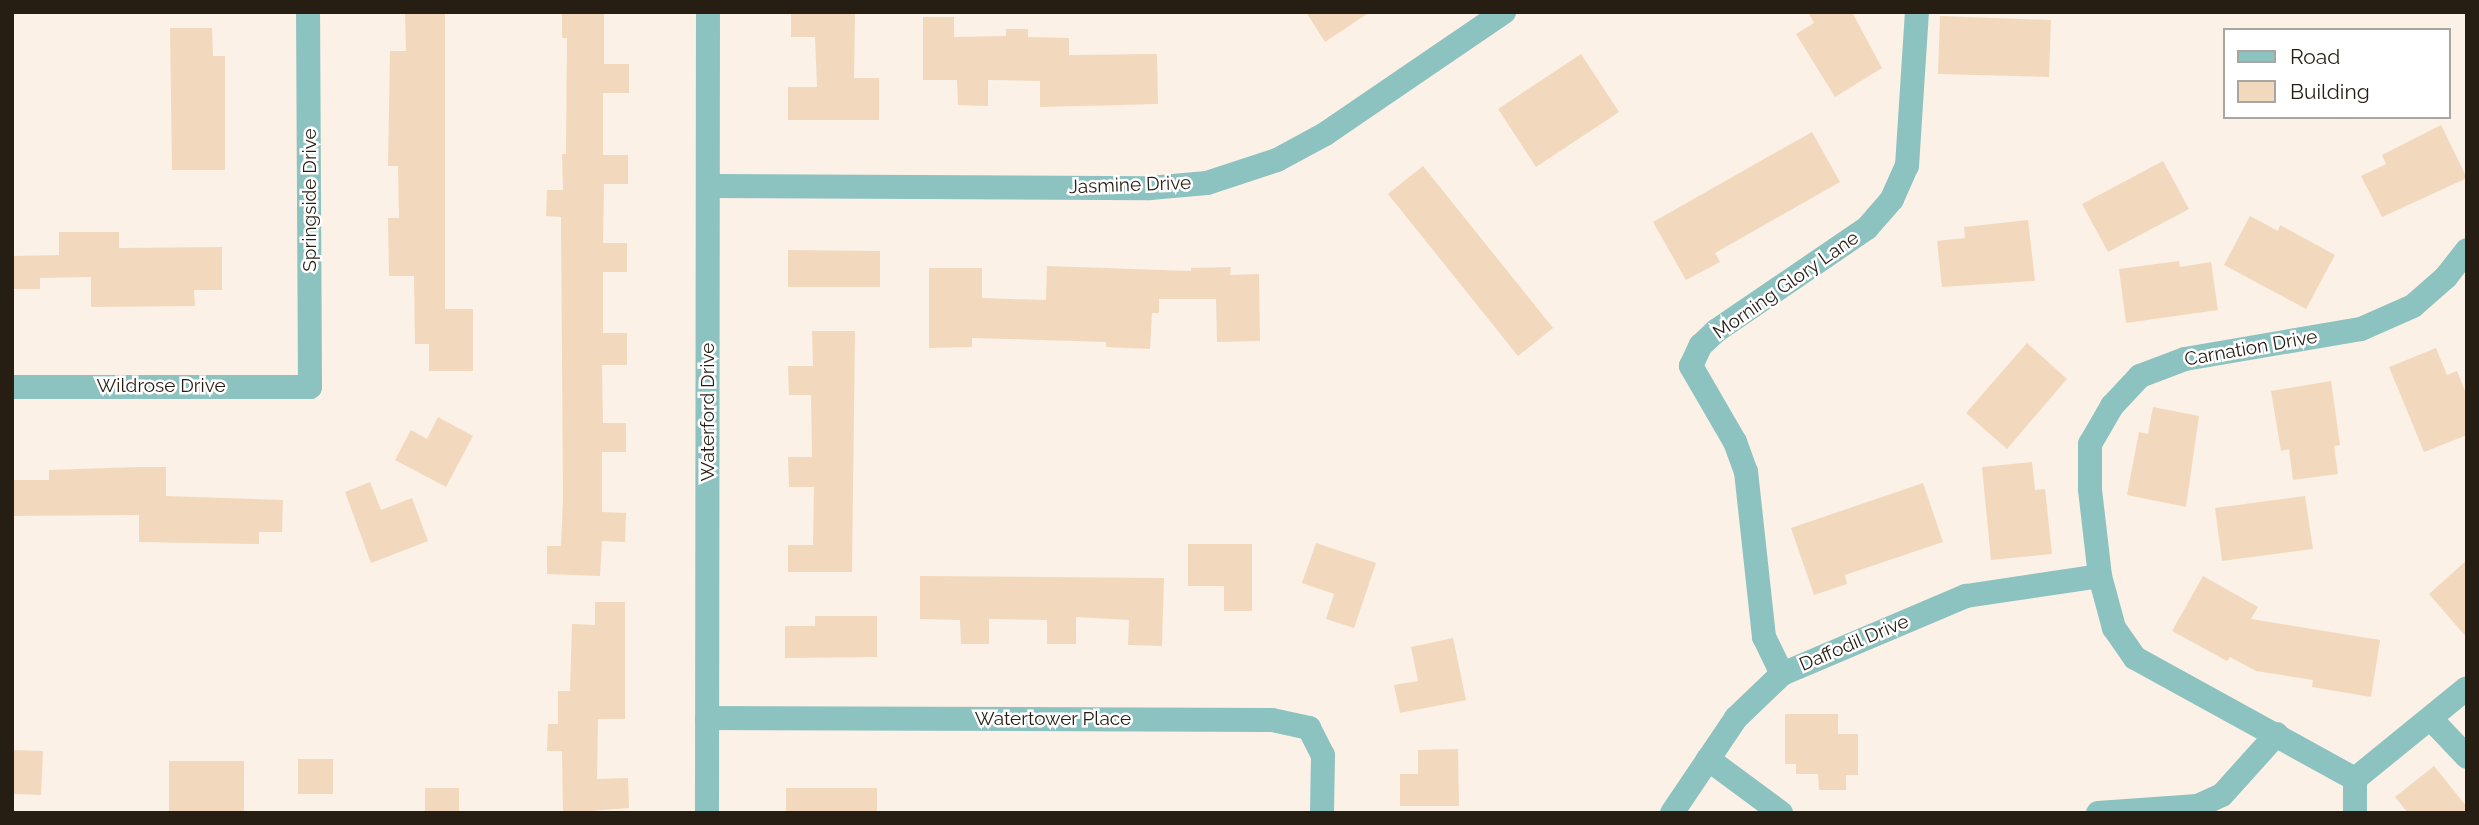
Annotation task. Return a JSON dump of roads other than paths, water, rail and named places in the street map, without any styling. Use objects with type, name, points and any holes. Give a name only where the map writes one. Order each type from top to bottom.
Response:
[{"type":"street","name":"Springside Drive","points":[[308,12],[310,387]]},
{"type":"street","name":"Waterford Drive","points":[[707,813],[708,12]]},
{"type":"street","name":"Jasmine Drive","points":[[708,186],[1150,188],[1207,183],[1277,160],[1325,134],[1504,12]]},
{"type":"street","name":"Morning Glory Lane","points":[[1782,674],[1765,637],[1746,472],[1735,442],[1692,366],[1701,345],[1716,331],[1867,228],[1892,199],[1907,166],[1917,12]]},
{"type":"street","name":"Carnation Drive","points":[[2356,779],[2135,658],[2114,628],[2100,576],[2090,489],[2090,444],[2112,406],[2140,376],[2185,359],[2361,329],[2413,306],[2446,276],[2467,250]]},
{"type":"street","name":"Wildrose Drive","points":[[12,387],[310,387]]},
{"type":"street","name":"Daffodil Drive","points":[[1672,813],[1736,718],[1782,674],[1966,596],[2100,576]]},
{"type":"street","points":[[2355,813],[2356,779],[2467,688]]},
{"type":"street","name":"Watertower Place","points":[[707,718],[1272,720],[1309,728],[1322,755],[1322,813]]},
{"type":"street","points":[[2431,719],[2467,757]]},
{"type":"street","points":[[2098,813],[2198,806],[2222,794],[2277,734]]},
{"type":"street","points":[[1708,759],[1781,813]]}]
